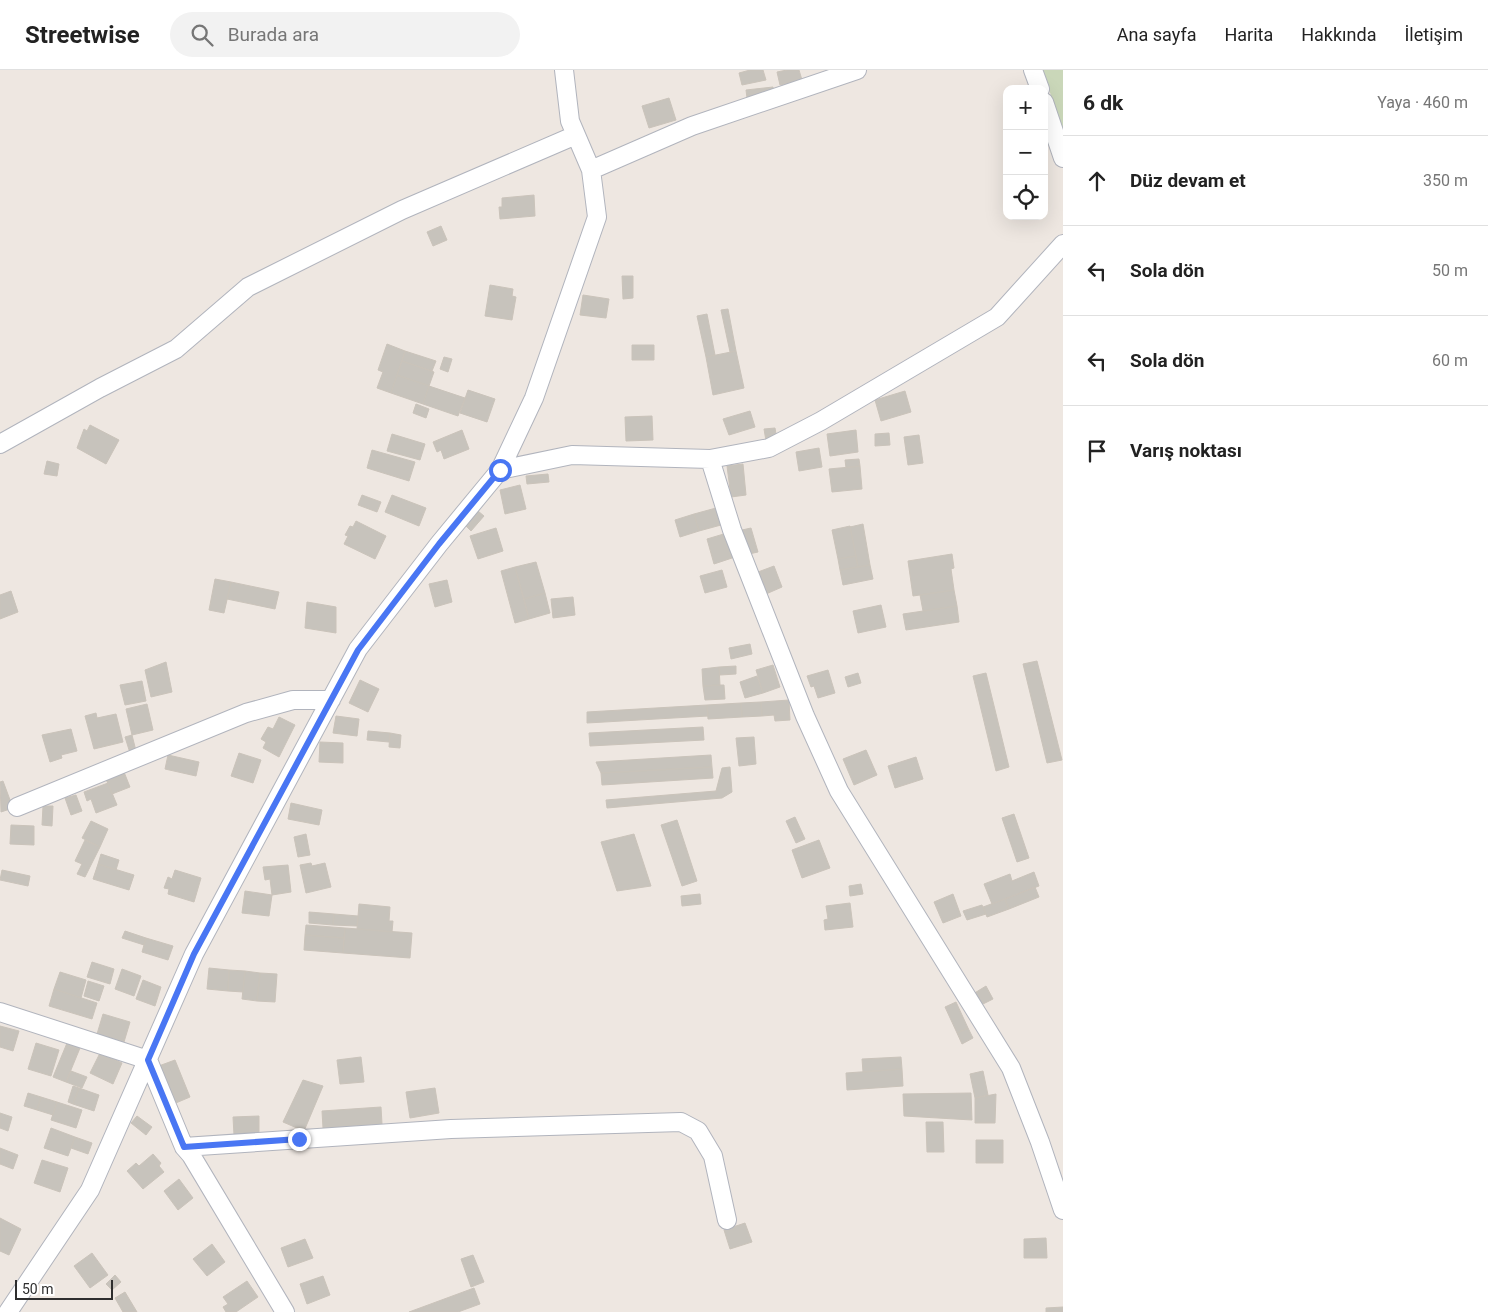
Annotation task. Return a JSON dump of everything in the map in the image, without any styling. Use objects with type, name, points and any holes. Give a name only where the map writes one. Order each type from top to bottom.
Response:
[{"type":"street","points":[[8,1312],[90,1190],[194,954],[358,650],[439,544],[500,470],[534,398],[597,217],[591,170],[570,120],[564,70]]},
{"type":"street","points":[[591,170],[692,126],[858,70]]},
{"type":"street","points":[[1033,70],[1039,85]]},
{"type":"street","points":[[1048,114],[1063,158]]},
{"type":"street","points":[[0,444],[100,388],[176,350],[248,287],[402,210],[576,135]]},
{"type":"street","points":[[500,470],[572,455],[710,459],[769,448],[821,421],[997,317],[1063,244]]},
{"type":"street","points":[[710,459],[732,530],[806,716],[840,791],[1011,1068],[1040,1142],[1063,1210]]},
{"type":"street","points":[[17,807],[246,713],[293,700],[331,700]]},
{"type":"street","points":[[0,1012],[148,1060],[184,1147],[191,1154],[285,1312]]},
{"type":"street","points":[[184,1147],[451,1129],[680,1122],[698,1131],[713,1156],[727,1220]]},
{"type":"green space","points":[[1042,70],[1063,70],[1063,129],[1048,85]]},
{"type":"building","points":[[750,70],[763,70],[766,80],[742,85],[739,73]]},
{"type":"building","points":[[799,70],[802,80],[780,85],[777,72]]},
{"type":"building","points":[[773,87],[774,95],[747,98],[746,90]]},
{"type":"building","points":[[669,98],[676,120],[649,128],[642,106]]},
{"type":"building","points":[[534,195],[535,216],[500,219],[499,207],[502,207],[502,198]]},
{"type":"building","points":[[441,226],[447,240],[433,246],[427,232]]},
{"type":"building","points":[[622,276],[633,276],[633,298],[623,299]]},
{"type":"building","points":[[490,285],[513,289],[512,296],[516,297],[512,320],[485,316]]},
{"type":"building","points":[[583,295],[609,299],[606,318],[580,315]]},
{"type":"building","points":[[728,309],[736,351],[730,352],[721,310]]},
{"type":"building","points":[[707,314],[715,355],[706,357],[697,316]]},
{"type":"building","points":[[387,344],[405,351],[391,393],[377,388],[383,372],[378,370]]},
{"type":"building","points":[[632,345],[654,345],[654,360],[632,360]]},
{"type":"building","points":[[405,351],[436,361],[432,371],[402,361]]},
{"type":"building","points":[[736,351],[744,388],[713,395],[706,357]]},
{"type":"building","points":[[444,357],[452,359],[448,372],[440,369]]},
{"type":"building","points":[[402,361],[434,372],[429,386],[397,375]]},
{"type":"building","points":[[397,375],[429,386],[423,404],[391,393]]},
{"type":"building","points":[[429,386],[465,398],[458,416],[423,404]]},
{"type":"building","points":[[468,390],[495,399],[487,422],[460,413]]},
{"type":"building","points":[[905,391],[911,412],[881,421],[875,400]]},
{"type":"building","points":[[416,404],[429,409],[426,418],[413,413]]},
{"type":"building","points":[[750,411],[755,427],[729,435],[723,419]]},
{"type":"building","points":[[652,416],[653,440],[626,441],[625,417]]},
{"type":"building","points":[[90,425],[119,440],[106,464],[77,448],[84,429],[87,431]]},
{"type":"building","points":[[775,428],[777,440],[766,441],[764,429]]},
{"type":"building","points":[[462,430],[469,449],[444,459],[441,450],[437,452],[433,442]]},
{"type":"building","points":[[856,430],[858,452],[830,456],[827,434]]},
{"type":"building","points":[[889,433],[890,445],[875,446],[875,434]]},
{"type":"building","points":[[392,434],[425,444],[420,460],[387,451]]},
{"type":"building","points":[[919,435],[923,463],[908,465],[904,437]]},
{"type":"building","points":[[819,448],[822,467],[799,471],[796,452]]},
{"type":"building","points":[[372,450],[415,462],[409,481],[367,468]]},
{"type":"building","points":[[859,459],[860,466],[846,468],[845,460]]},
{"type":"building","points":[[47,461],[59,464],[57,476],[44,474]]},
{"type":"building","points":[[743,464],[746,495],[731,497],[727,466]]},
{"type":"building","points":[[860,466],[862,489],[832,492],[829,469]]},
{"type":"building","points":[[548,474],[549,482],[527,484],[526,476]]},
{"type":"building","points":[[520,485],[526,509],[505,514],[500,490]]},
{"type":"building","points":[[362,495],[381,502],[377,512],[358,505]]},
{"type":"building","points":[[392,495],[426,508],[419,526],[385,512]]},
{"type":"building","points":[[716,508],[721,525],[699,531],[694,514]]},
{"type":"building","points":[[478,511],[484,516],[471,531],[466,526]]},
{"type":"building","points":[[694,514],[699,531],[680,537],[675,520]]},
{"type":"building","points":[[356,521],[386,536],[375,559],[344,544],[348,536],[345,535],[350,526],[353,527]]},
{"type":"building","points":[[863,524],[870,565],[858,567],[850,527]]},
{"type":"building","points":[[850,526],[856,556],[838,559],[832,530]]},
{"type":"building","points":[[496,528],[503,551],[478,559],[470,536]]},
{"type":"building","points":[[751,528],[758,552],[749,554],[742,530]]},
{"type":"building","points":[[727,533],[735,557],[714,564],[707,539]]},
{"type":"building","points":[[952,554],[954,568],[951,569],[954,590],[913,596],[908,561]]},
{"type":"building","points":[[856,556],[858,567],[840,570],[838,559]]},
{"type":"building","points":[[536,562],[545,593],[524,599],[515,567]]},
{"type":"building","points":[[870,565],[873,579],[843,585],[840,570]]},
{"type":"building","points":[[774,566],[782,587],[766,594],[758,572]]},
{"type":"building","points":[[515,567],[529,619],[515,623],[501,571]]},
{"type":"building","points":[[722,570],[727,587],[705,593],[700,576]]},
{"type":"building","points":[[215,579],[231,582],[224,613],[209,610]]},
{"type":"building","points":[[447,580],[452,602],[435,607],[429,584]]},
{"type":"building","points":[[231,582],[279,592],[275,609],[227,599]]},
{"type":"building","points":[[954,590],[957,606],[923,611],[920,595]]},
{"type":"building","points":[[11,591],[18,612],[0,619],[0,595]]},
{"type":"building","points":[[545,593],[550,613],[529,619],[524,599]]},
{"type":"building","points":[[573,597],[575,615],[553,618],[551,599]]},
{"type":"building","points":[[307,602],[336,607],[336,633],[305,628]]},
{"type":"building","points":[[881,605],[886,627],[858,633],[853,611]]},
{"type":"building","points":[[957,606],[959,622],[906,630],[903,614]]},
{"type":"building","points":[[750,644],[752,654],[731,659],[729,648]]},
{"type":"building","points":[[1037,661],[1062,760],[1047,763],[1023,664]]},
{"type":"building","points":[[166,662],[172,692],[151,697],[145,670]]},
{"type":"building","points":[[773,665],[780,687],[763,693],[756,670]]},
{"type":"building","points":[[736,666],[736,674],[720,675],[719,667]]},
{"type":"building","points":[[719,667],[720,685],[703,686],[702,669]]},
{"type":"building","points":[[828,670],[835,693],[818,698],[814,686],[811,687],[807,676]]},
{"type":"building","points":[[858,673],[861,683],[848,687],[845,677]]},
{"type":"building","points":[[986,673],[1009,767],[996,771],[973,676]]},
{"type":"building","points":[[757,676],[763,693],[745,698],[740,682]]},
{"type":"building","points":[[360,680],[379,689],[368,712],[349,703]]},
{"type":"building","points":[[142,681],[146,701],[125,705],[120,685]]},
{"type":"building","points":[[724,685],[725,699],[705,700],[703,686]]},
{"type":"building","points":[[789,700],[790,720],[775,721],[774,715],[762,716],[761,702]]},
{"type":"building","points":[[761,702],[762,716],[742,717],[741,703]]},
{"type":"building","points":[[741,703],[742,717],[708,719],[707,705]]},
{"type":"building","points":[[147,704],[153,730],[132,735],[126,709]]},
{"type":"building","points":[[707,705],[708,716],[587,723],[587,712]]},
{"type":"building","points":[[96,713],[97,718],[116,714],[123,742],[94,749],[85,716]]},
{"type":"building","points":[[336,716],[359,719],[357,736],[333,733]]},
{"type":"building","points":[[279,717],[295,725],[279,757],[263,748],[266,742],[261,739],[268,727],[273,729]]},
{"type":"building","points":[[703,727],[704,740],[590,746],[589,733]]},
{"type":"building","points":[[71,729],[77,751],[61,755],[62,758],[50,762],[42,735]]},
{"type":"building","points":[[368,731],[390,733],[389,742],[367,740]]},
{"type":"building","points":[[390,733],[401,735],[400,748],[389,747]]},
{"type":"building","points":[[132,735],[136,751],[130,753],[125,737]]},
{"type":"building","points":[[754,737],[756,764],[739,766],[736,738]]},
{"type":"building","points":[[320,742],[343,743],[343,763],[319,762]]},
{"type":"building","points":[[866,750],[877,775],[854,785],[843,759]]},
{"type":"building","points":[[239,753],[261,760],[253,783],[231,776]]},
{"type":"building","points":[[168,755],[199,762],[196,776],[165,769]]},
{"type":"building","points":[[711,755],[712,767],[601,773],[596,762]]},
{"type":"building","points":[[916,757],[923,779],[895,788],[888,766]]},
{"type":"building","points":[[712,767],[713,778],[602,785],[601,773]]},
{"type":"building","points":[[730,767],[732,792],[722,798],[607,808],[606,800],[716,791],[722,768]]},
{"type":"building","points":[[124,772],[130,787],[112,794],[106,779]]},
{"type":"building","points":[[3,781],[13,808],[1,812],[0,782]]},
{"type":"building","points":[[108,783],[117,805],[96,813],[91,799],[87,801],[84,792]]},
{"type":"building","points":[[76,795],[82,811],[71,815],[65,798]]},
{"type":"building","points":[[291,803],[322,810],[319,825],[288,819]]},
{"type":"building","points":[[43,806],[53,806],[52,826],[42,825]]},
{"type":"building","points":[[1014,814],[1029,858],[1017,862],[1002,818]]},
{"type":"building","points":[[795,817],[805,839],[796,843],[786,821]]},
{"type":"building","points":[[677,820],[697,881],[682,886],[661,825]]},
{"type":"building","points":[[91,821],[108,829],[100,847],[82,838]]},
{"type":"building","points":[[11,825],[34,826],[34,845],[10,844]]},
{"type":"building","points":[[306,834],[310,855],[298,857],[294,837]]},
{"type":"building","points":[[634,834],[651,886],[617,891],[601,842]]},
{"type":"building","points":[[85,840],[100,847],[85,877],[77,874],[82,864],[75,861]]},
{"type":"building","points":[[819,840],[830,868],[802,878],[792,850]]},
{"type":"building","points":[[101,854],[119,860],[116,870],[98,864]]},
{"type":"building","points":[[311,863],[312,866],[325,863],[331,887],[306,893],[300,865]]},
{"type":"building","points":[[98,864],[134,875],[129,890],[93,879]]},
{"type":"building","points":[[288,865],[291,892],[272,895],[270,879],[265,880],[263,867]]},
{"type":"building","points":[[2,870],[30,876],[28,886],[0,880]]},
{"type":"building","points":[[175,870],[201,878],[194,902],[168,894],[169,889],[164,888],[168,877],[172,879]]},
{"type":"building","points":[[1034,872],[1039,886],[992,904],[984,884],[1010,874],[1012,881]]},
{"type":"building","points":[[861,884],[863,894],[850,896],[849,886]]},
{"type":"building","points":[[1035,887],[1039,897],[1009,909],[1005,899]]},
{"type":"building","points":[[245,891],[272,895],[269,916],[242,913]]},
{"type":"building","points":[[700,894],[701,904],[682,906],[681,896]]},
{"type":"building","points":[[953,894],[961,916],[943,923],[934,902]]},
{"type":"building","points":[[1005,899],[1009,909],[987,917],[983,907]]},
{"type":"building","points":[[850,903],[853,927],[825,930],[824,920],[828,919],[826,906]]},
{"type":"building","points":[[359,904],[390,907],[389,921],[393,921],[392,932],[357,929]]},
{"type":"building","points":[[982,905],[986,914],[967,920],[963,911]]},
{"type":"building","points":[[309,912],[334,914],[333,925],[309,923]]},
{"type":"building","points":[[334,914],[358,916],[357,926],[333,925]]},
{"type":"building","points":[[306,925],[345,928],[344,938],[305,935]]},
{"type":"building","points":[[345,928],[412,933],[410,958],[343,953]]},
{"type":"building","points":[[125,931],[146,938],[144,945],[122,938]]},
{"type":"building","points":[[305,935],[344,938],[343,953],[304,950]]},
{"type":"building","points":[[146,938],[173,946],[168,960],[142,952]]},
{"type":"building","points":[[92,962],[114,969],[110,984],[87,977]]},
{"type":"building","points":[[209,968],[229,970],[228,991],[207,989]]},
{"type":"building","points":[[122,969],[141,976],[134,996],[115,989]]},
{"type":"building","points":[[229,970],[245,971],[243,992],[228,991]]},
{"type":"building","points":[[245,971],[260,973],[257,1001],[242,999]]},
{"type":"building","points":[[60,972],[86,980],[81,998],[54,989]]},
{"type":"building","points":[[260,973],[277,974],[275,1002],[257,1001]]},
{"type":"building","points":[[143,980],[161,987],[155,1006],[136,999]]},
{"type":"building","points":[[88,981],[104,986],[99,1001],[84,996]]},
{"type":"building","points":[[986,986],[993,999],[979,1006],[973,994]]},
{"type":"building","points":[[54,989],[97,1003],[92,1019],[49,1006]]},
{"type":"building","points":[[956,1002],[968,1028],[957,1033],[945,1007]]},
{"type":"building","points":[[103,1014],[130,1022],[124,1042],[97,1034]]},
{"type":"building","points":[[0,1026],[19,1031],[13,1051],[0,1047]]},
{"type":"building","points":[[968,1028],[973,1038],[962,1044],[957,1033]]},
{"type":"building","points":[[36,1043],[59,1050],[51,1076],[28,1069]]},
{"type":"building","points":[[67,1043],[80,1048],[66,1082],[53,1077]]},
{"type":"building","points":[[100,1053],[122,1063],[113,1084],[90,1073]]},
{"type":"building","points":[[361,1057],[364,1082],[340,1084],[337,1060]]},
{"type":"building","points":[[901,1057],[902,1069],[863,1072],[862,1059]]},
{"type":"building","points":[[175,1060],[190,1097],[171,1105],[156,1067]]},
{"type":"building","points":[[902,1069],[903,1086],[847,1090],[846,1073]]},
{"type":"building","points":[[71,1071],[87,1077],[82,1088],[66,1082]]},
{"type":"building","points":[[983,1071],[988,1095],[975,1098],[970,1074]]},
{"type":"building","points":[[303,1080],[323,1086],[304,1131],[283,1122]]},
{"type":"building","points":[[73,1086],[79,1088],[73,1104],[68,1102]]},
{"type":"building","points":[[79,1088],[99,1095],[94,1111],[73,1104]]},
{"type":"building","points":[[435,1088],[439,1113],[410,1118],[406,1092]]},
{"type":"building","points":[[28,1093],[41,1097],[37,1110],[24,1106]]},
{"type":"building","points":[[971,1093],[972,1120],[904,1116],[903,1094]]},
{"type":"building","points":[[996,1094],[995,1123],[975,1123],[975,1098]]},
{"type":"building","points":[[41,1097],[57,1102],[53,1115],[37,1110]]},
{"type":"building","points":[[57,1102],[82,1110],[76,1128],[51,1120]]},
{"type":"building","points":[[381,1107],[382,1124],[323,1128],[322,1111]]},
{"type":"building","points":[[0,1113],[12,1117],[8,1131],[0,1128]]},
{"type":"building","points":[[137,1116],[152,1127],[146,1135],[131,1123]]},
{"type":"building","points":[[259,1116],[259,1135],[234,1135],[233,1117]]},
{"type":"building","points":[[926,1122],[943,1122],[944,1152],[927,1152]]},
{"type":"building","points":[[51,1128],[75,1137],[68,1156],[44,1148]]},
{"type":"building","points":[[75,1137],[92,1143],[88,1154],[71,1148]]},
{"type":"building","points":[[976,1140],[1003,1140],[1003,1163],[976,1163]]},
{"type":"building","points":[[0,1148],[18,1155],[13,1169],[0,1164]]},
{"type":"building","points":[[153,1154],[161,1163],[159,1166],[164,1172],[143,1189],[127,1171],[136,1163],[139,1166]]},
{"type":"building","points":[[42,1160],[68,1168],[60,1192],[34,1183]]},
{"type":"building","points":[[179,1179],[193,1198],[178,1210],[164,1191]]},
{"type":"building","points":[[0,1218],[21,1229],[9,1255],[0,1251]]},
{"type":"building","points":[[745,1223],[752,1242],[730,1249],[724,1230]]},
{"type":"building","points":[[1046,1238],[1047,1258],[1024,1258],[1024,1239]]},
{"type":"building","points":[[305,1239],[313,1258],[288,1267],[281,1248]]},
{"type":"building","points":[[212,1244],[225,1262],[207,1276],[193,1259]]},
{"type":"building","points":[[92,1253],[108,1275],[90,1288],[74,1266]]},
{"type":"building","points":[[473,1255],[484,1282],[471,1287],[461,1259]]},
{"type":"building","points":[[115,1275],[121,1282],[112,1290],[106,1284]]},
{"type":"building","points":[[323,1276],[330,1295],[307,1304],[300,1284]]},
{"type":"building","points":[[247,1281],[258,1297],[236,1312],[226,1312],[223,1307],[228,1304],[223,1297]]},
{"type":"building","points":[[474,1288],[480,1304],[458,1312],[409,1312]]},
{"type":"building","points":[[125,1292],[137,1312],[123,1312],[115,1298]]},
{"type":"building","points":[[1063,1307],[1063,1312],[1046,1312],[1046,1308]]},
{"type":"route","points":[[299,1139],[184,1147],[148,1060],[194,954],[358,650],[439,544],[500,470]]}]
